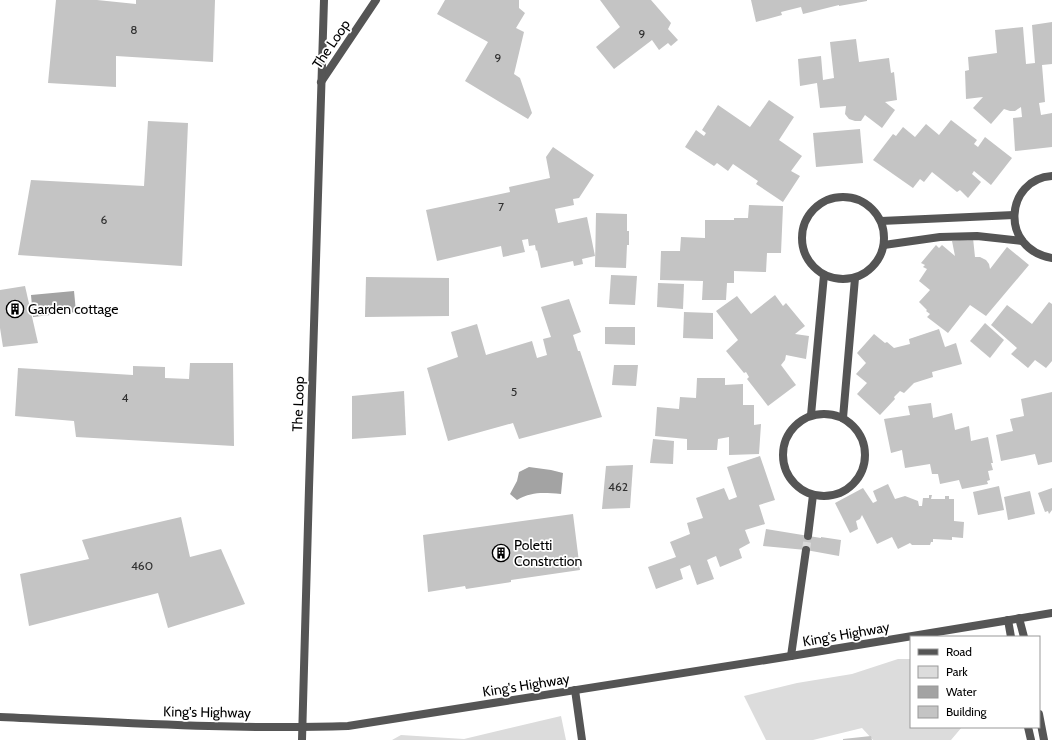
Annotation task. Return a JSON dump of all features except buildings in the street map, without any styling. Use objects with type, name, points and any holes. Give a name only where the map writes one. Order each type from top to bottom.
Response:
[{"type":"street","name":"The Loop","points":[[302,740],[324,0]]},
{"type":"street","name":"The Loop","points":[[321,82],[376,0]]},
{"type":"street","points":[[1052,176],[1046,176],[1033,182],[1023,191],[1017,202],[1014,215],[1016,229],[1022,241],[1031,250],[1042,256],[1052,258]]},
{"type":"street","points":[[841,197],[854,198],[865,203],[874,211],[881,221],[884,233],[884,245],[880,256],[874,265],[865,273],[855,278],[844,279],[824,275],[814,268],[807,259],[802,248],[801,236],[804,223],[818,204],[829,199],[841,197]]},
{"type":"street","points":[[881,221],[1014,215]]},
{"type":"street","points":[[884,245],[946,237],[977,236],[1022,241]]},
{"type":"street","points":[[811,415],[824,275]]},
{"type":"street","points":[[843,418],[855,278]]},
{"type":"street","points":[[832,414],[843,418],[854,426],[861,437],[865,450],[864,463],[859,476],[851,486],[840,493],[826,496],[813,495],[801,490],[791,480],[785,469],[782,456],[784,443],[789,431],[798,422],[811,415],[832,414]]},
{"type":"street","points":[[808,536],[813,495]]},
{"type":"street","points":[[791,656],[806,550]]},
{"type":"street","name":"King's Highway","points":[[912,636],[1052,612]]},
{"type":"street","points":[[1019,618],[1024,636]]},
{"type":"street","points":[[1008,620],[1011,636]]},
{"type":"street","name":"King's Highway","points":[[0,717],[167,724],[303,727],[348,726],[910,636]]},
{"type":"street","points":[[575,690],[582,740]]},
{"type":"street","points":[[1040,719],[1044,740]]},
{"type":"street","points":[[1028,728],[1031,740]]},
{"type":"green space","points":[[898,659],[910,659],[910,728],[961,728],[951,740],[873,740],[862,728],[813,740],[766,740],[744,696],[797,683],[852,674]]},
{"type":"green space","points":[[561,716],[566,740],[392,740],[401,735],[464,739]]},
{"type":"water","points":[[74,291],[76,312],[33,317],[31,295]]},
{"type":"water","points":[[529,467],[563,473],[561,494],[533,494],[517,500],[510,494],[517,481],[519,472]]},
{"type":"tunnel","points":[[806,550],[808,536]]},
{"type":"place","name":"Garden cottage","points":[[15,309]]},
{"type":"place","name":"Poletti Constrction","points":[[501,553]]}]
